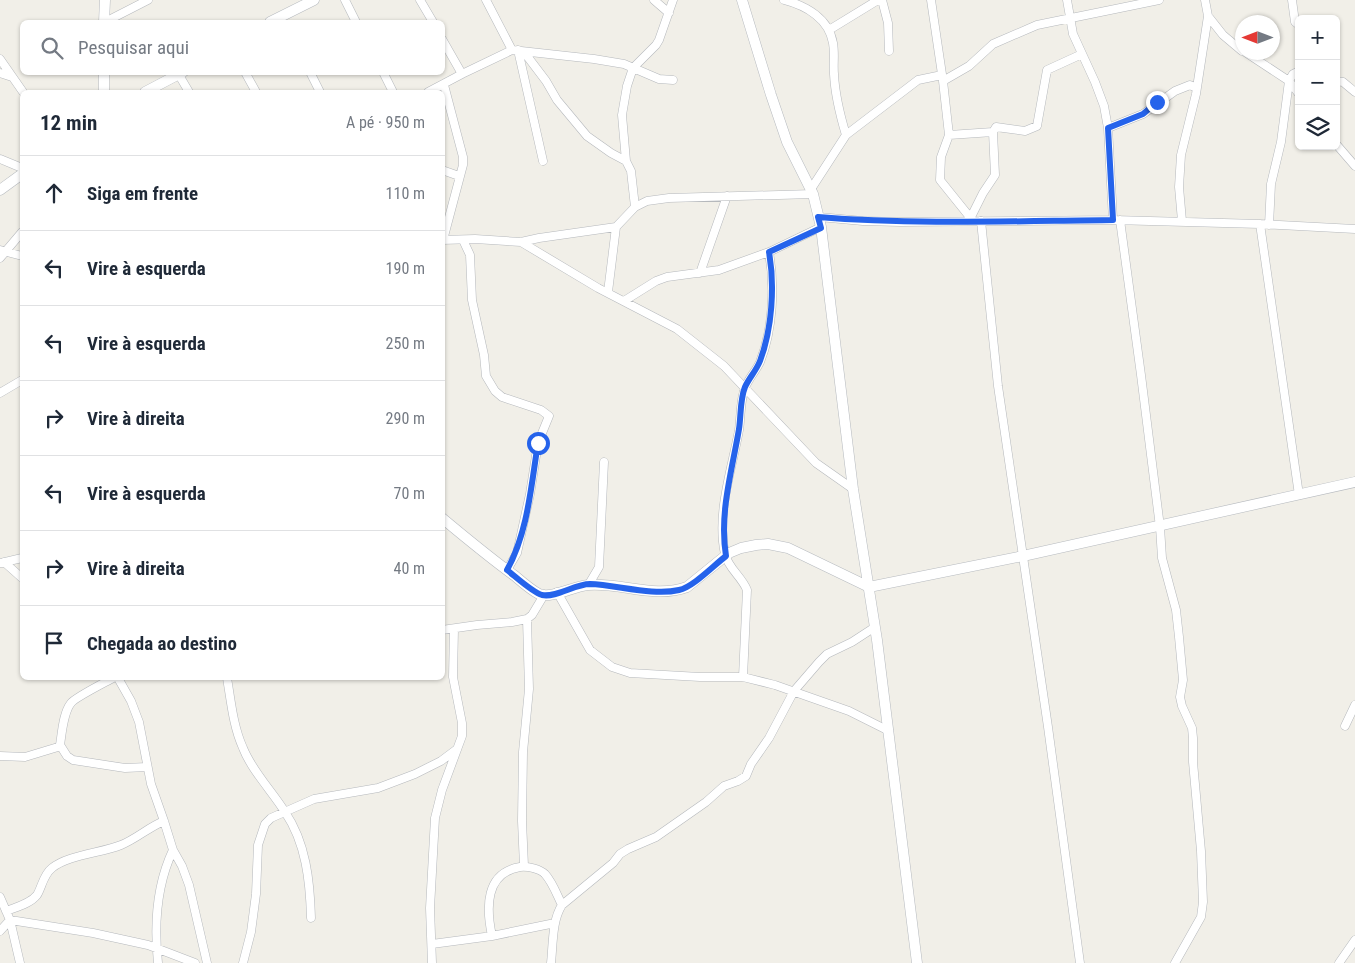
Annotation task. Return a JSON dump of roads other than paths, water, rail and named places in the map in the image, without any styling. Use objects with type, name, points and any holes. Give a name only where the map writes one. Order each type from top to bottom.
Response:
[{"type":"street","points":[[105,0],[105,20]]},
{"type":"street","points":[[109,20],[148,0]]},
{"type":"street","points":[[283,19],[314,0]]},
{"type":"street","points":[[345,0],[355,20]]},
{"type":"street","points":[[420,0],[432,20]]},
{"type":"street","points":[[486,0],[518,51],[546,81],[557,100],[587,136],[626,161]]},
{"type":"street","points":[[654,0],[669,13]]},
{"type":"street","points":[[635,207],[631,171],[626,161],[622,115],[626,86],[633,68],[656,46],[673,0]]},
{"type":"street","points":[[742,0],[770,95],[787,142],[812,191],[820,222],[853,489],[889,731],[917,963]]},
{"type":"street","points":[[784,0],[794,1],[809,10],[823,20],[829,30],[833,43],[834,75],[838,105],[846,135]]},
{"type":"street","points":[[829,30],[878,0]]},
{"type":"street","points":[[882,0],[888,23],[889,51]]},
{"type":"street","points":[[931,0],[949,135],[941,157],[940,180],[975,220]]},
{"type":"street","points":[[1067,0],[1073,34],[1100,93],[1108,128],[1116,220],[1160,526],[1162,558],[1176,610],[1183,680],[1180,697],[1192,733],[1202,860],[1203,902],[1201,916],[1175,963]]},
{"type":"street","points":[[812,191],[846,135],[918,80],[942,78],[968,66],[993,44],[1037,25],[1160,0]]},
{"type":"street","points":[[1182,221],[1179,187],[1181,155],[1196,88],[1208,16],[1205,0]]},
{"type":"street","points":[[1292,0],[1295,22]]},
{"type":"street","points":[[1208,16],[1223,35],[1235,45]]},
{"type":"street","points":[[445,44],[462,74]]},
{"type":"street","points":[[518,51],[543,161]]},
{"type":"street","points":[[433,90],[462,74],[518,51],[624,64],[659,80],[673,80]]},
{"type":"street","points":[[1080,963],[975,220],[983,193],[995,175],[993,132],[996,127],[1025,131],[1037,126],[1047,70],[1082,54]]},
{"type":"street","points":[[0,59],[22,90]]},
{"type":"street","points":[[1256,60],[1289,81],[1295,89]]},
{"type":"street","points":[[0,73],[12,77]]},
{"type":"street","points":[[1269,225],[1271,184],[1281,142],[1289,81],[1295,73]]},
{"type":"street","points":[[104,75],[104,90]]},
{"type":"street","points":[[149,90],[179,75]]},
{"type":"street","points":[[181,75],[188,90]]},
{"type":"street","points":[[247,75],[255,90]]},
{"type":"street","points":[[312,75],[319,90]]},
{"type":"street","points":[[384,75],[392,90]]},
{"type":"street","points":[[1340,82],[1355,92]]},
{"type":"street","points":[[444,85],[463,157],[463,165],[445,232]]},
{"type":"street","points":[[1108,128],[1143,114],[1174,91],[1190,85],[1196,88]]},
{"type":"street","points":[[949,135],[993,132]]},
{"type":"street","points":[[1340,149],[1355,166]]},
{"type":"street","points":[[0,158],[20,167]]},
{"type":"street","points":[[445,171],[459,176]]},
{"type":"street","points":[[0,190],[20,175]]},
{"type":"street","points":[[608,292],[616,227],[635,207],[647,201],[669,198],[812,191]]},
{"type":"street","points":[[700,273],[727,196]]},
{"type":"street","points":[[624,301],[656,281],[667,277],[719,270],[769,252],[820,222],[1116,220],[1355,229]]},
{"type":"street","points":[[1260,224],[1299,495]]},
{"type":"street","points":[[445,240],[475,238],[521,242],[616,227]]},
{"type":"street","points":[[1,253],[20,234]]},
{"type":"street","points":[[463,240],[470,255],[472,300],[484,355],[486,376],[495,391],[502,397],[541,410],[549,416],[538,443],[517,553],[507,570]]},
{"type":"street","points":[[521,242],[677,329],[724,366],[816,462],[853,489]]},
{"type":"street","points":[[743,677],[747,590],[726,556],[723,540],[724,510],[744,389],[759,364],[766,344],[773,286],[769,252]]},
{"type":"street","points":[[1,253],[20,256]]},
{"type":"street","points":[[0,393],[20,381]]},
{"type":"street","points":[[589,584],[599,567],[604,462]]},
{"type":"street","points":[[445,520],[537,593],[544,595],[551,595],[589,584],[664,592],[679,590],[687,587],[726,556],[741,548],[756,544],[788,548],[869,587],[1023,556],[1355,482]]},
{"type":"street","points":[[2,563],[20,558]]},
{"type":"street","points":[[2,563],[20,576]]},
{"type":"street","points":[[557,592],[590,650],[612,667],[638,674],[743,677],[794,691],[849,711],[889,731]]},
{"type":"street","points":[[445,630],[527,619],[544,595]]},
{"type":"street","points":[[524,866],[522,821],[523,752],[529,689],[527,619]]},
{"type":"street","points":[[551,963],[558,911],[562,905],[613,863],[620,854],[656,837],[706,802],[724,786],[746,776],[750,764],[769,738],[794,691],[827,654],[852,642],[875,627]]},
{"type":"street","points":[[432,963],[430,908],[435,818],[442,790],[462,736],[462,723],[454,676],[454,629]]},
{"type":"street","points":[[108,680],[75,699],[70,704],[64,722],[60,745],[67,756],[73,760],[125,768],[147,767]]},
{"type":"street","points":[[119,680],[131,701],[139,722],[151,784],[173,850],[189,884],[207,963]]},
{"type":"street","points":[[227,680],[234,722],[242,748],[286,812],[300,838],[310,885],[311,918]]},
{"type":"street","points":[[1345,726],[1355,705]]},
{"type":"street","points":[[0,756],[35,756],[60,745]]},
{"type":"street","points":[[243,963],[251,932],[256,894],[258,845],[264,824],[270,818],[314,800],[378,788],[415,774],[441,761],[456,749]]},
{"type":"street","points":[[3,908],[30,901],[37,894],[44,878],[52,868],[71,859],[123,845],[164,820]]},
{"type":"street","points":[[158,963],[155,935],[158,894],[167,862],[173,850]]},
{"type":"street","points":[[492,936],[488,910],[491,890],[497,877],[516,868],[524,866],[544,873],[562,905]]},
{"type":"street","points":[[0,897],[3,908],[10,920],[20,963]]},
{"type":"street","points":[[10,920],[93,933],[148,945],[195,963]]},
{"type":"street","points":[[0,931],[10,920]]},
{"type":"street","points":[[432,944],[492,936],[556,924]]},
{"type":"street","points":[[1339,963],[1355,940]]}]
